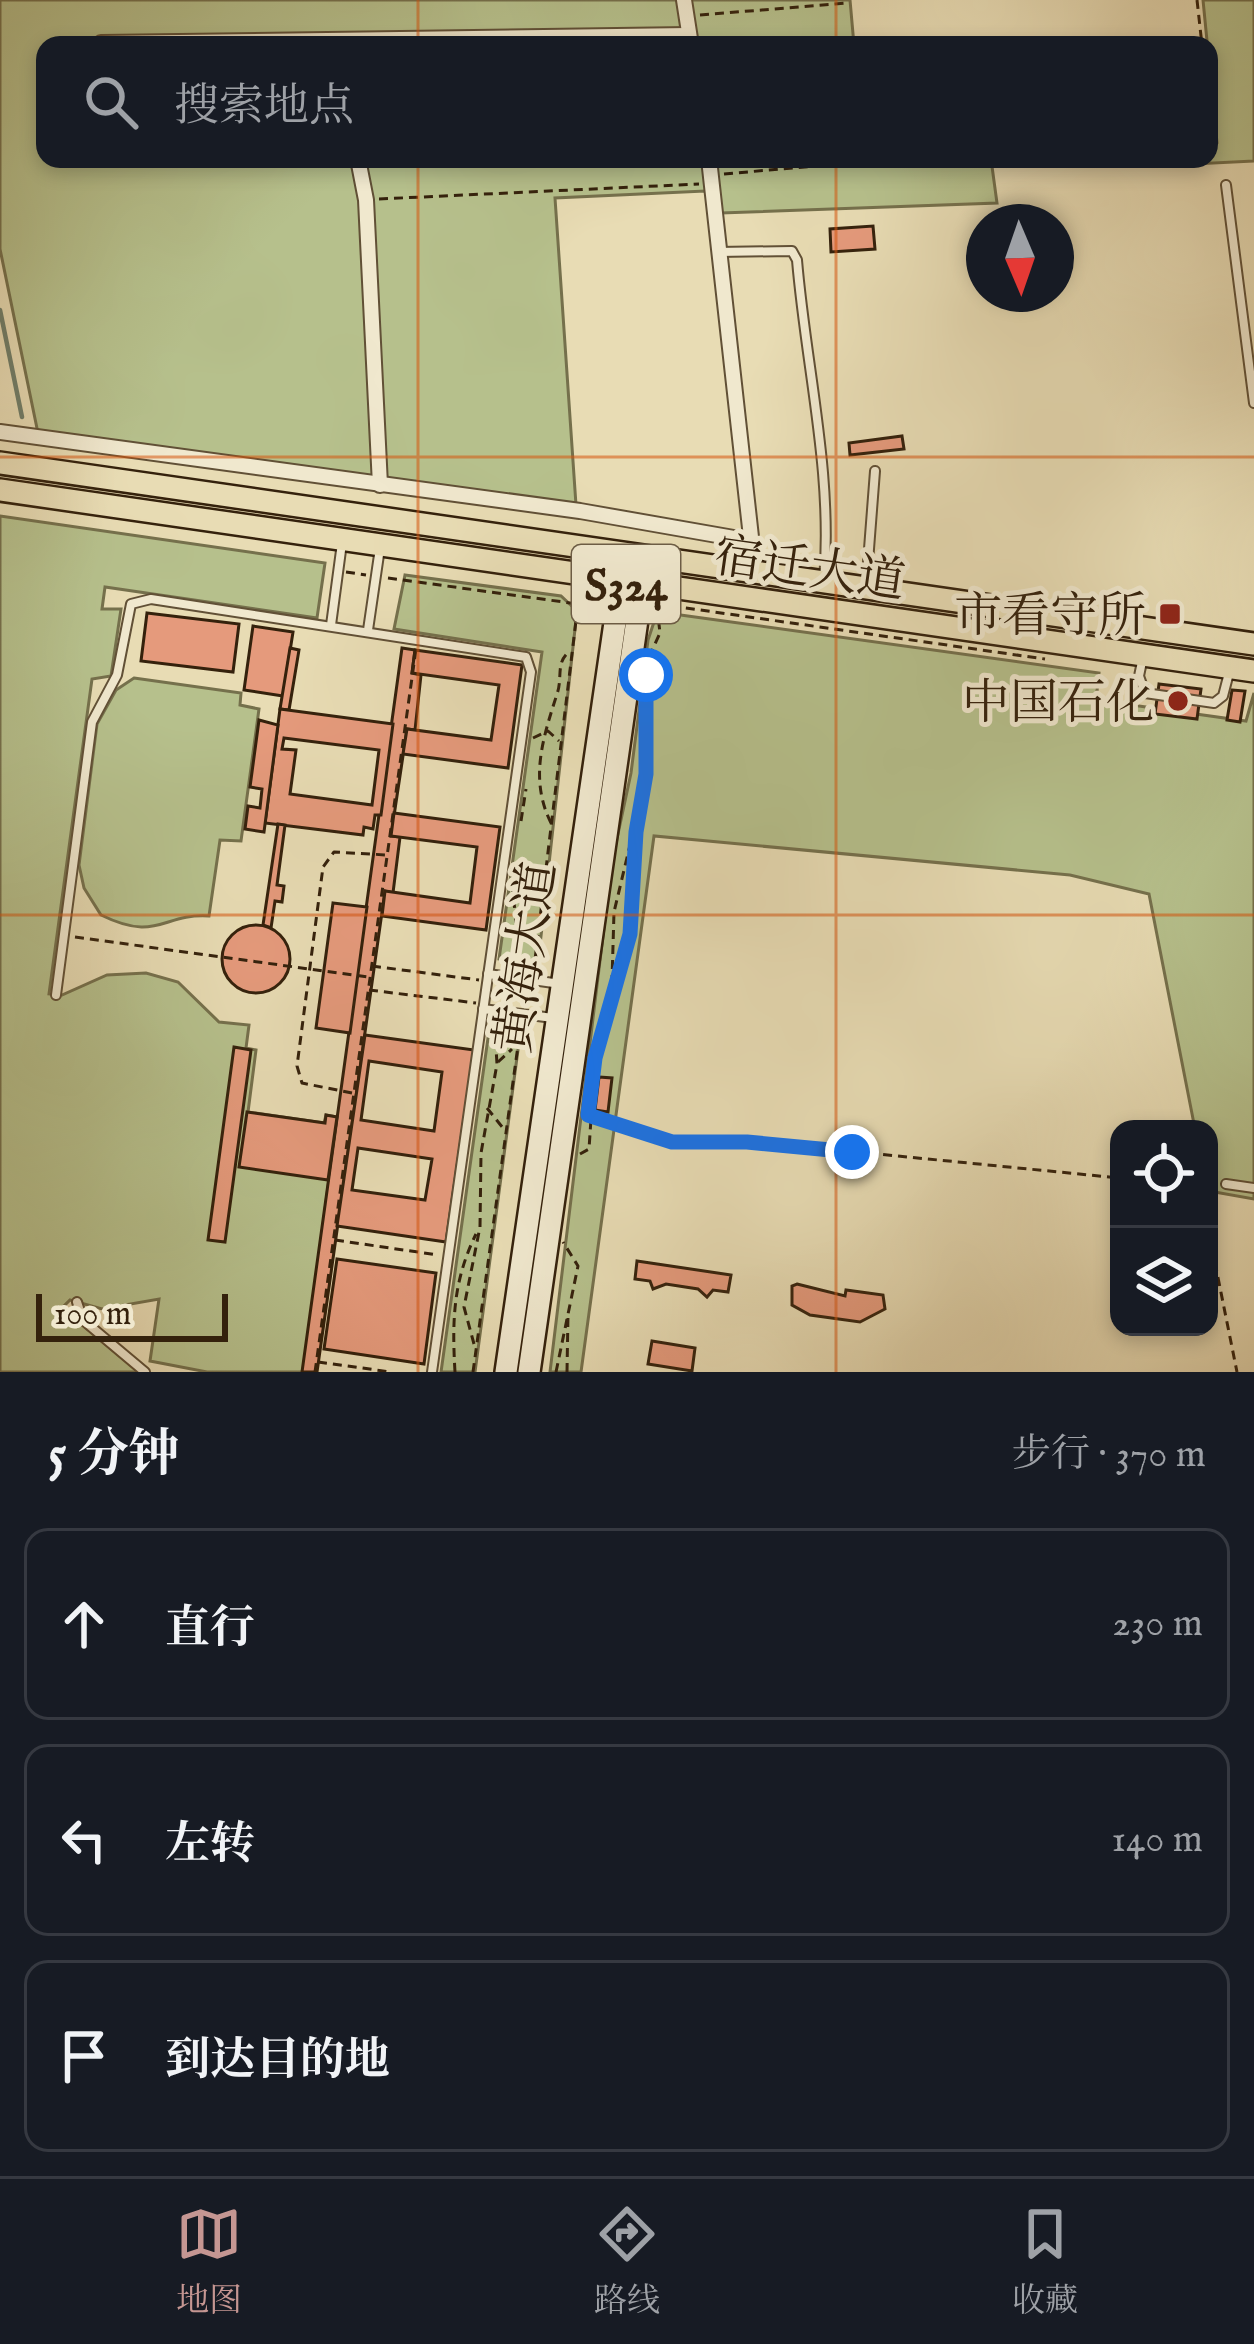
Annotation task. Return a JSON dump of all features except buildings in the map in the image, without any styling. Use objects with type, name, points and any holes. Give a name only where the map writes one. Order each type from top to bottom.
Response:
[{"type":"main road","name":"宿迁大道","points":[[0,463],[1254,644]]},
{"type":"main road","name":"宿迁大道","points":[[0,490],[631,585],[1254,671]]},
{"type":"main road","name":"黄海大道","points":[[529,1372],[635,555]]},
{"type":"main road","name":"黄海大道","points":[[506,1372],[562,984],[631,585]]},
{"type":"street","points":[[360,168],[366,200],[380,485]]},
{"type":"street","points":[[710,168],[755,573]]},
{"type":"street","points":[[0,432],[751,541]]},
{"type":"lane","points":[[1226,185],[1254,404]]},
{"type":"lane","points":[[717,252],[777,248],[792,251],[797,260],[805,349],[818,390],[829,523],[824,583]]},
{"type":"lane","points":[[866,589],[875,471]]},
{"type":"lane","points":[[331,625],[342,542]]},
{"type":"lane","points":[[368,630],[380,548]]},
{"type":"lane","points":[[56,995],[92,722],[114,684],[131,604],[151,599],[508,650],[531,663],[432,1372]]},
{"type":"lane","points":[[1143,656],[1139,676],[1145,694],[1214,703],[1223,697],[1231,668]]},
{"type":"lane","points":[[488,978],[562,984]]},
{"type":"lane","points":[[484,1006],[558,1019]]},
{"type":"lane","points":[[1226,1184],[1254,1188]]},
{"type":"lane","points":[[77,1302],[83,1320],[146,1372]]},
{"type":"path","points":[[1197,0],[1201,36]]},
{"type":"path","points":[[685,8],[848,3]]},
{"type":"path","points":[[366,200],[711,183],[759,168]]},
{"type":"path","points":[[646,675],[660,633],[655,615],[679,608],[1065,662]]},
{"type":"path","points":[[315,1372],[418,637]]},
{"type":"path","points":[[552,825],[541,799],[543,731],[556,698],[561,662],[572,650]]},
{"type":"path","points":[[611,1014],[614,912],[646,774],[644,689]]},
{"type":"path","points":[[636,717],[638,696]]},
{"type":"path","points":[[532,739],[543,731]]},
{"type":"path","points":[[543,731],[559,741]]},
{"type":"path","points":[[520,825],[527,779]]},
{"type":"path","points":[[574,1154],[589,1149],[595,1058],[630,934],[636,832]]},
{"type":"path","points":[[354,1093],[310,1087],[298,1076],[309,968],[327,857],[344,851],[387,856]]},
{"type":"path","points":[[513,874],[518,939],[513,977]]},
{"type":"path","points":[[64,935],[370,977]]},
{"type":"path","points":[[372,966],[488,978]]},
{"type":"path","points":[[369,990],[484,1006]]},
{"type":"path","points":[[475,1346],[464,1306],[480,1227],[487,1107],[496,1064],[496,1048],[480,1032]]},
{"type":"path","points":[[496,1064],[515,1048]]},
{"type":"path","points":[[585,1069],[588,1048]]},
{"type":"path","points":[[487,1107],[504,1130]]},
{"type":"path","points":[[588,1115],[672,1142],[747,1142],[1110,1177]]},
{"type":"path","points":[[455,1372],[452,1314],[457,1281],[480,1227]]},
{"type":"path","points":[[333,1240],[448,1256]]},
{"type":"path","points":[[556,1372],[578,1260],[562,1241],[559,1261]]},
{"type":"path","points":[[1218,1278],[1237,1372]]},
{"type":"path","points":[[567,1372],[568,1308]]},
{"type":"path","points":[[316,1362],[391,1372]]},
{"type":"green space","points":[[0,0],[850,0],[853,36],[36,36],[36,168],[992,168],[997,203],[721,213],[705,191],[555,198],[576,505],[39,438],[0,249]]},
{"type":"green space","points":[[1203,0],[1254,0],[1254,161],[1218,163],[1218,36],[1207,36]]},
{"type":"green space","points":[[0,516],[325,563],[317,618],[105,587],[102,609],[121,609],[111,676],[92,679],[49,994],[62,995],[107,975],[146,973],[178,982],[219,1022],[249,1025],[246,1048],[256,1050],[248,1112],[324,1123],[326,1115],[337,1117],[304,1372],[207,1372],[150,1361],[159,1299],[102,1309],[70,1300],[62,1308],[139,1372],[0,1372]]},
{"type":"green space","points":[[405,575],[561,596],[577,611],[538,963],[499,959],[542,652],[394,629]]},
{"type":"green space","points":[[666,613],[1099,673],[1096,700],[1246,721],[1254,693],[1254,1199],[1218,1193],[1218,1120],[1193,1120],[1149,894],[1070,875],[654,836],[581,1372],[550,1372],[612,862],[654,622]]},
{"type":"green space","points":[[134,678],[241,693],[240,705],[259,709],[241,841],[220,840],[209,916],[135,927],[101,915],[84,888],[79,865],[97,724],[116,690]]},
{"type":"green space","points":[[489,1031],[520,1035],[475,1372],[441,1372]]},
{"type":"waterway","points":[[0,310],[22,417]]},
{"type":"place","name":"市看守所","points":[[1170,614]]},
{"type":"place","name":"中国石化","points":[[1178,701]]},
{"type":"route","points":[[646,675],[646,774],[636,832],[630,934],[616,999],[595,1058],[588,1115],[672,1142],[747,1142],[852,1152]]}]
